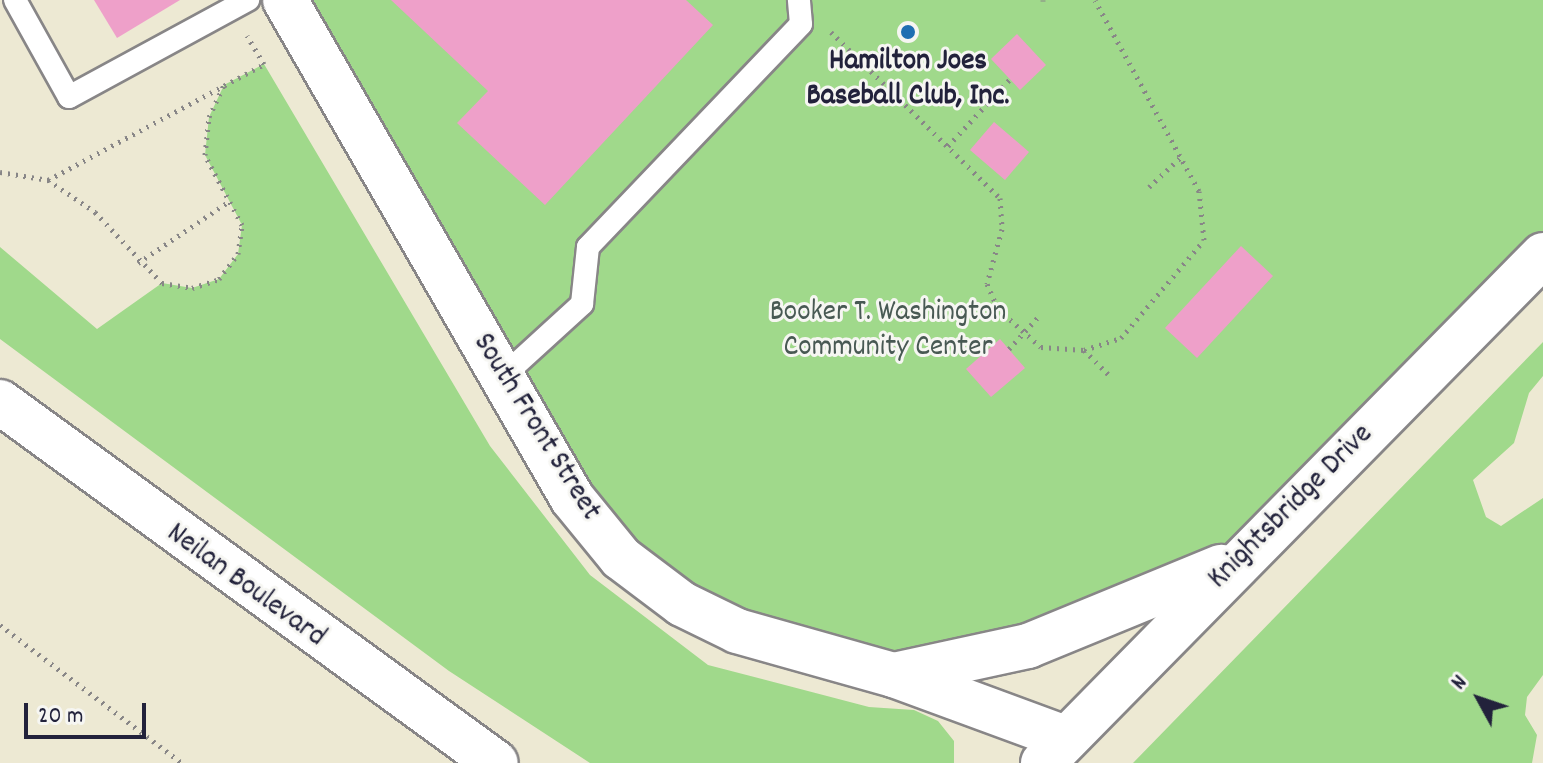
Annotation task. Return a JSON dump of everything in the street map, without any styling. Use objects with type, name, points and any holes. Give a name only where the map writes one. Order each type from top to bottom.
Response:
[{"type":"street","name":"South Front Street","points":[[285,0],[572,498],[621,558],[682,604],[737,631],[894,675],[1055,755]]},
{"type":"street","name":"Knightsbridge Drive","points":[[1055,755],[1245,556],[1543,255]]},
{"type":"street","name":"Neilan Boulevard","points":[[0,402],[496,763]]},
{"type":"street","points":[[894,675],[1028,646],[1245,556]]},
{"type":"lane","points":[[15,0],[69,97],[248,0]]},
{"type":"lane","points":[[501,378],[582,304],[588,247],[801,24],[799,0]]},
{"type":"path","points":[[799,0],[1000,198],[1002,229],[987,284],[998,309],[1041,347],[1084,350],[1121,338],[1204,240],[1199,191],[1095,0]]},
{"type":"path","points":[[48,180],[264,64],[244,32]]},
{"type":"path","points":[[948,146],[1010,79]]},
{"type":"path","points":[[0,172],[48,180],[95,212],[138,263],[162,283],[192,288],[219,279],[238,254],[242,225],[205,155],[209,117],[224,85]]},
{"type":"path","points":[[1149,187],[1181,157]]},
{"type":"path","points":[[138,263],[231,200]]},
{"type":"path","points":[[1009,349],[1039,316]]},
{"type":"path","points":[[1084,350],[1111,377]]},
{"type":"path","points":[[0,625],[182,763]]},
{"type":"green space","name":"Booker T. Washington Community Center","points":[[285,0],[1543,0],[1543,255],[1245,556],[894,675],[621,558]]},
{"type":"green space","points":[[264,64],[490,446],[590,575],[708,665],[869,707],[914,710],[938,721],[954,741],[954,763],[590,763],[449,671],[0,339],[0,247],[97,329],[162,283],[192,288],[219,279],[238,254],[242,225],[205,155],[209,117],[224,85]]},
{"type":"green space","points":[[1543,342],[1543,376],[1529,393],[1514,443],[1473,480],[1486,517],[1501,526],[1543,498],[1543,675],[1527,697],[1525,715],[1537,735],[1532,763],[1133,763]]},
{"type":"building","points":[[94,0],[180,0],[117,38]]},
{"type":"building","points":[[391,0],[686,0],[713,25],[545,205],[457,123],[488,91]]},
{"type":"building","points":[[1017,34],[1046,65],[1020,90],[991,59]]},
{"type":"building","points":[[994,122],[1029,152],[1005,180],[970,150]]},
{"type":"building","points":[[1241,246],[1273,276],[1197,358],[1165,328]]},
{"type":"building","points":[[1000,339],[1025,368],[991,397],[966,369]]},
{"type":"place","name":"Hamilton Joes Baseball Club, Inc.","points":[[908,32]]}]
